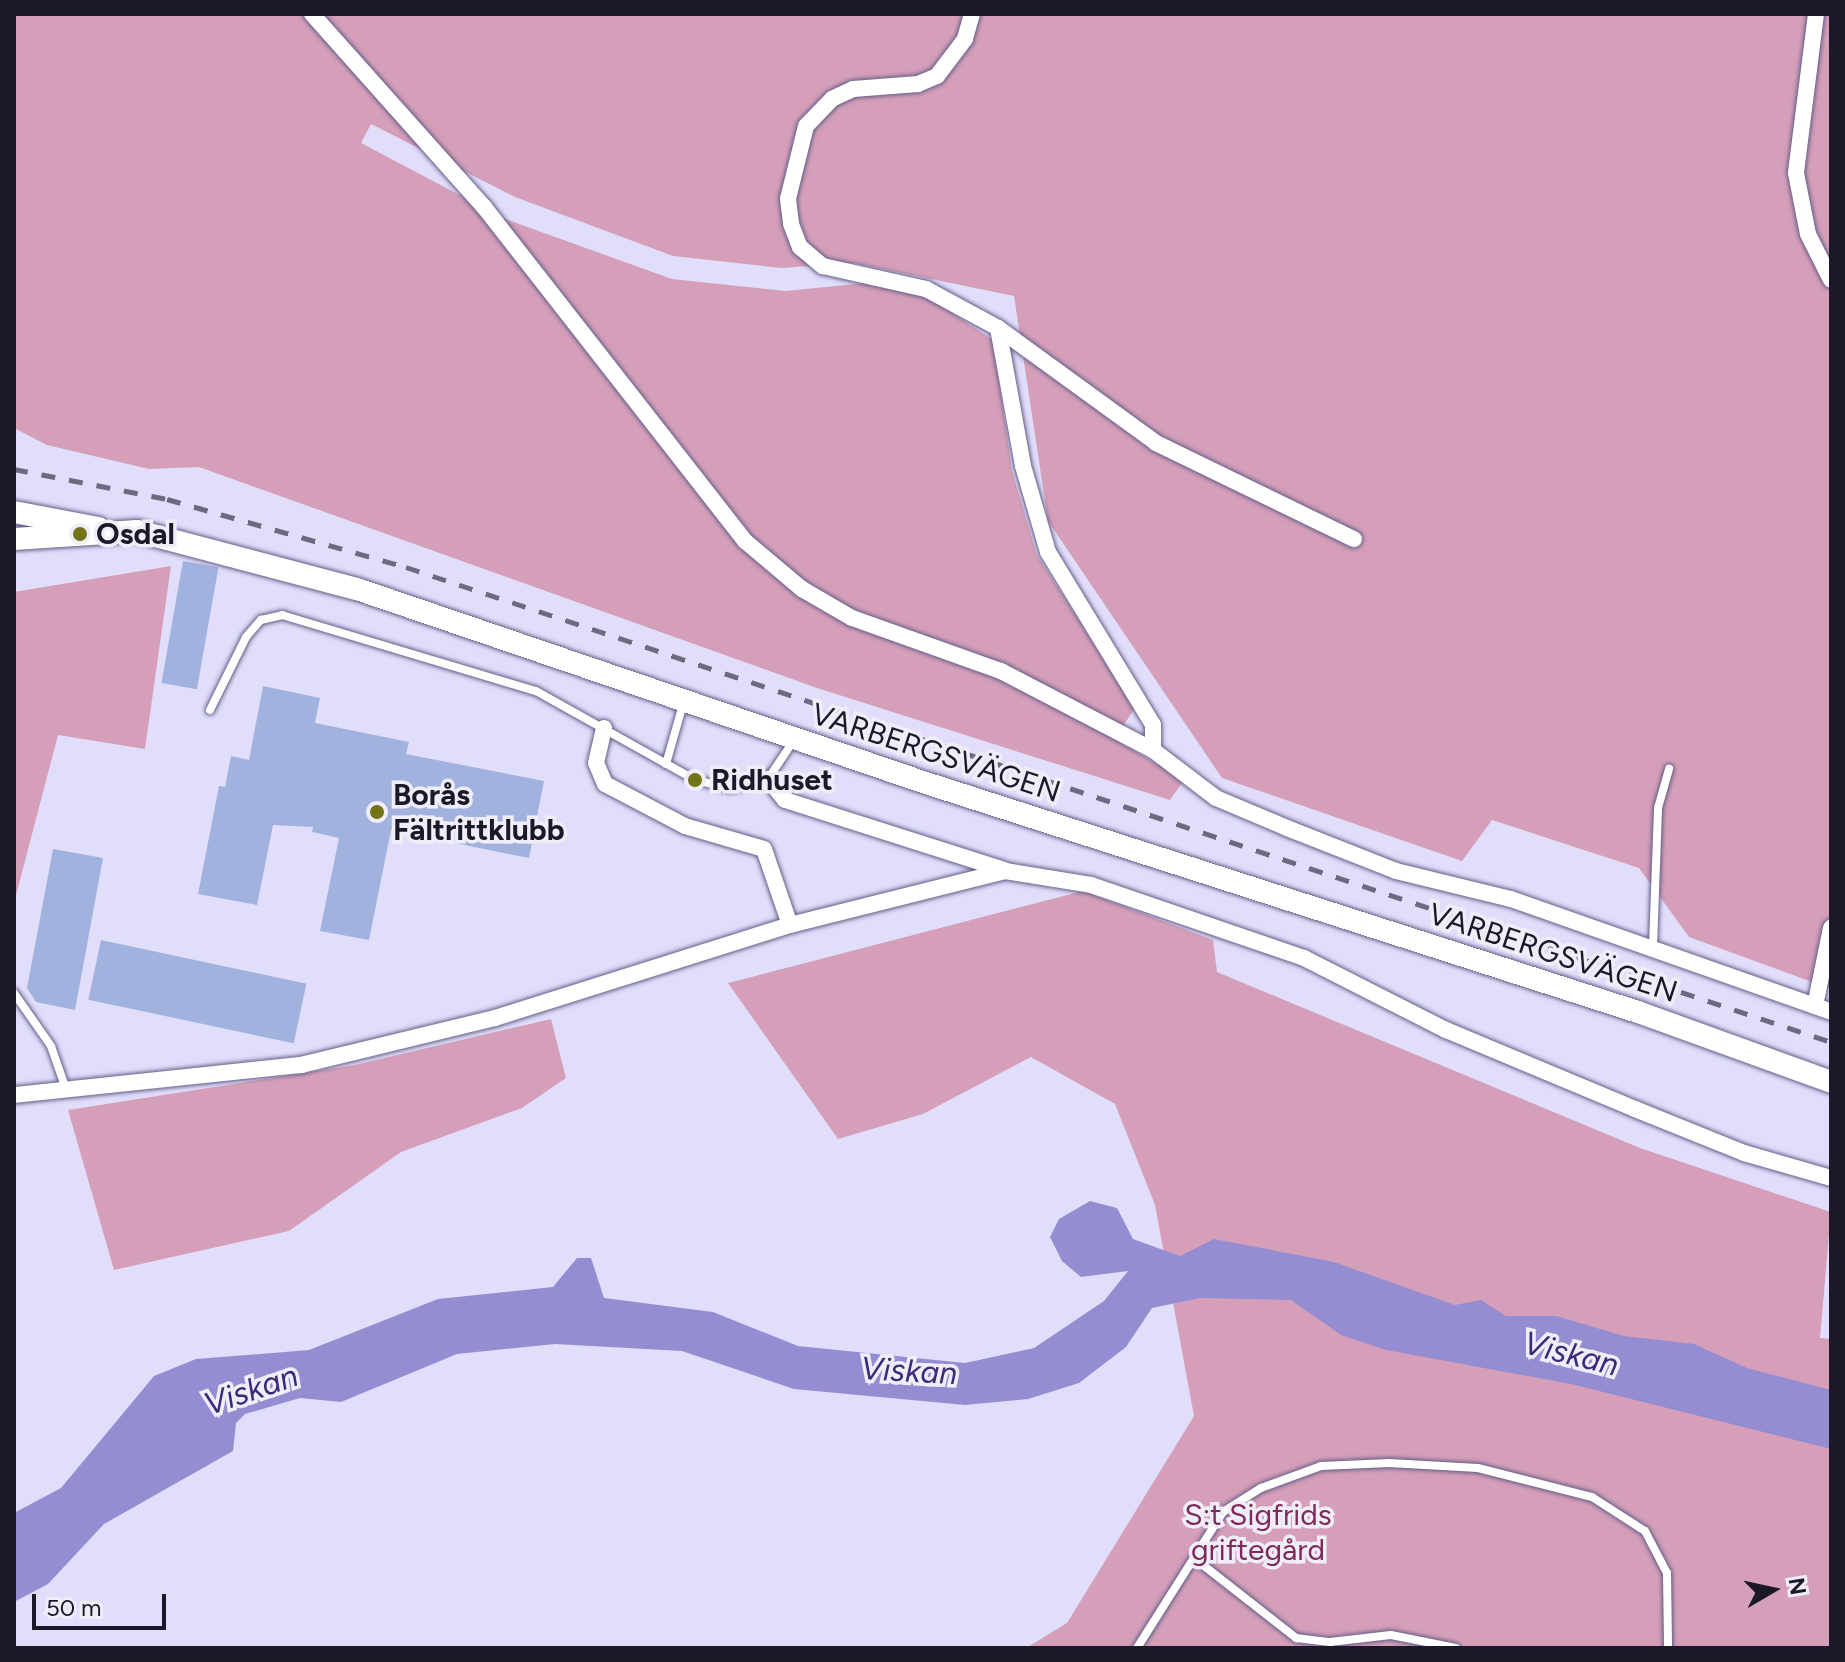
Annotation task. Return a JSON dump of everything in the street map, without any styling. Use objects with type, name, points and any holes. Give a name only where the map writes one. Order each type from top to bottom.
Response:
[{"type":"main road","points":[[14,512],[107,531]]},
{"type":"main road","name":"VARBERGSVÄGEN","points":[[14,539],[107,531],[224,550],[1638,1012],[1831,1082]]},
{"type":"street","points":[[312,14],[484,207],[745,541],[802,589],[852,618],[1001,671],[1153,750],[1216,798],[1396,871],[1511,899],[1653,946],[1823,1009],[1831,928]]},
{"type":"street","points":[[972,14],[965,39],[937,76],[918,84],[853,89],[832,99],[806,126],[788,199],[800,247],[823,266],[926,289],[998,328],[1156,443],[1354,539]]},
{"type":"street","points":[[1816,14],[1796,173],[1808,234],[1831,280]]},
{"type":"street","points":[[998,328],[1023,466],[1048,552],[1153,725],[1153,750]]},
{"type":"street","points":[[604,728],[596,763],[605,784],[685,826],[764,849],[790,925]]},
{"type":"street","points":[[768,779],[785,800],[1005,871],[1091,885],[1304,958],[1475,1042],[1744,1153],[1831,1178]]},
{"type":"street","points":[[14,1095],[301,1065],[495,1018],[790,925],[1005,871]]},
{"type":"lane","points":[[210,710],[246,637],[261,620],[282,615],[536,691],[695,780],[731,788],[768,779],[795,739]]},
{"type":"lane","points":[[666,764],[684,700]]},
{"type":"lane","points":[[1653,946],[1658,808],[1669,769]]},
{"type":"lane","points":[[14,993],[51,1046],[66,1089]]},
{"type":"lane","points":[[1137,1648],[1223,1512],[1244,1497],[1321,1466],[1478,1468],[1592,1497],[1645,1531],[1667,1573],[1668,1648]]},
{"type":"lane","points":[[1194,1558],[1296,1638],[1330,1642],[1391,1635],[1456,1648]]},
{"type":"green space","points":[[14,14],[1831,14],[1831,989],[1689,937],[1639,868],[1492,820],[1462,861],[1222,778],[1048,521],[1014,296],[853,263],[781,268],[673,256],[515,197],[371,124],[361,143],[505,219],[672,279],[786,291],[865,283],[926,296],[993,340],[1012,471],[1037,555],[1135,708],[1114,739],[1184,780],[1170,800],[817,688],[199,467],[149,469],[47,445],[14,428]]},
{"type":"green space","points":[[171,566],[145,749],[58,735],[14,903],[14,592]]},
{"type":"green space","name":"S:t Sigfrids griftegård","points":[[1083,891],[1213,940],[1217,972],[1640,1148],[1831,1212],[1820,1338],[1831,1339],[1831,1648],[1026,1648],[1067,1623],[1194,1416],[1155,1205],[1115,1104],[1031,1057],[923,1114],[838,1139],[728,983]]},
{"type":"green space","points":[[551,1019],[566,1078],[522,1108],[401,1152],[289,1231],[114,1270],[68,1110],[355,1065]]},
{"type":"water","name":"Viskan","points":[[1090,1201],[1117,1208],[1133,1239],[1180,1256],[1214,1239],[1334,1262],[1455,1305],[1481,1300],[1506,1316],[1556,1316],[1624,1336],[1694,1344],[1747,1368],[1831,1390],[1831,1449],[1571,1384],[1386,1350],[1341,1335],[1291,1300],[1200,1298],[1152,1308],[1126,1347],[1079,1383],[1028,1399],[965,1405],[794,1389],[682,1351],[555,1344],[457,1354],[341,1402],[300,1398],[245,1414],[236,1423],[233,1451],[104,1524],[48,1584],[14,1602],[14,1513],[61,1488],[154,1376],[196,1359],[309,1350],[438,1299],[553,1287],[577,1258],[591,1258],[604,1298],[713,1312],[798,1346],[965,1363],[1034,1348],[1104,1301],[1128,1271],[1081,1277],[1062,1261],[1050,1237],[1059,1219]]},
{"type":"building","points":[[183,561],[218,567],[197,689],[161,683]]},
{"type":"building","name":"Borås Fältrittklubb","points":[[263,686],[320,698],[315,723],[409,742],[406,754],[544,781],[529,858],[391,830],[369,940],[320,931],[339,838],[312,832],[313,827],[273,825],[257,905],[198,894],[219,786],[225,787],[231,756],[249,760]]},
{"type":"building","points":[[53,849],[103,858],[75,1010],[36,1002],[27,988]]},
{"type":"building","points":[[101,940],[306,984],[294,1043],[88,1000]]},
{"type":"railway","points":[[14,469],[167,499],[406,567],[1831,1042]]},
{"type":"place","name":"Osdal","points":[[80,534]]},
{"type":"place","name":"Ridhuset","points":[[695,780]]},
{"type":"place","name":"Borås Fältrittklubb","points":[[377,812]]}]
